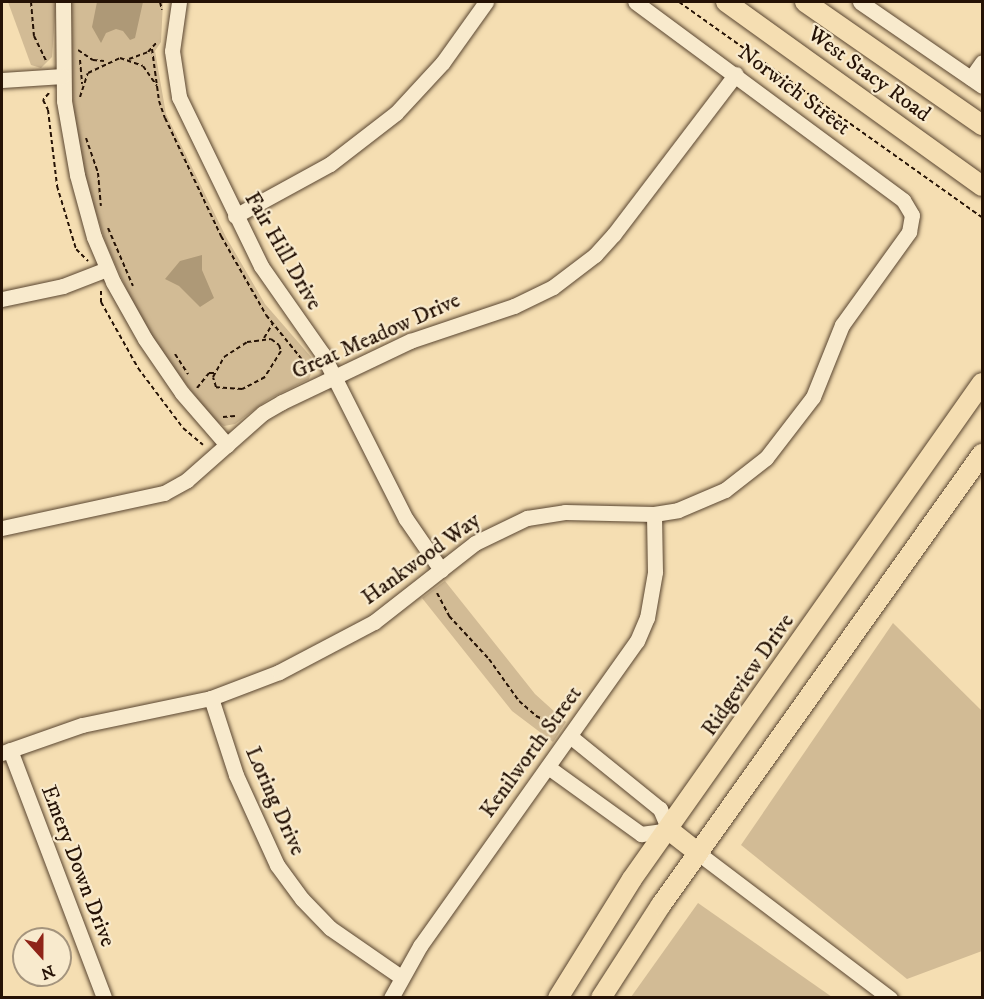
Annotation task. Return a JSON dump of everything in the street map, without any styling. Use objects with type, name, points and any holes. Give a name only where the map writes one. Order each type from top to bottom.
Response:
[{"type":"main road","name":"West Stacy Road","points":[[726,2],[982,186]]},
{"type":"main road","name":"West Stacy Road","points":[[805,2],[982,125]]},
{"type":"main road","name":"Ridgeview Drive","points":[[558,998],[601,925],[982,383]]},
{"type":"main road","points":[[601,998],[698,853],[982,454]]},
{"type":"main road","points":[[669,830],[698,853]]},
{"type":"street","points":[[63,2],[57,76],[77,175],[107,269],[162,366],[227,445]]},
{"type":"street","name":"Fair Hill Drive","points":[[179,2],[172,51],[179,98],[261,266],[336,378],[394,498],[435,574]]},
{"type":"street","points":[[235,216],[330,164],[396,113],[443,62],[486,2]]},
{"type":"street","name":"Norwich Street","points":[[635,2],[736,74],[903,200],[909,207],[912,224]]},
{"type":"street","points":[[860,2],[977,82],[982,62]]},
{"type":"street","name":"Great Meadow Drive","points":[[2,528],[164,493],[187,480],[263,413],[442,328],[533,298],[573,274],[614,234],[736,74]]},
{"type":"street","points":[[2,80],[57,76]]},
{"type":"street","name":"Hankwood Way","points":[[6,752],[82,725],[211,698],[326,650],[374,622],[491,534],[527,518],[565,512],[654,514],[702,502],[725,490],[766,458],[813,397],[842,325],[912,224]]},
{"type":"street","points":[[2,299],[63,286],[107,269]]},
{"type":"street","name":"Kenilworth Street","points":[[391,998],[401,977],[625,660],[647,618],[655,572],[654,514]]},
{"type":"street","name":"Loring Drive","points":[[211,698],[236,775],[277,866],[330,928],[401,977]]},
{"type":"street","points":[[548,767],[641,834],[669,830],[660,809],[572,734]]},
{"type":"street","name":"Emery Down Drive","points":[[6,752],[104,998]]},
{"type":"street","points":[[698,853],[890,998]]},
{"type":"path","points":[[31,2],[34,36],[57,76]]},
{"type":"path","points":[[160,2],[163,14]]},
{"type":"path","points":[[679,2],[982,217]]},
{"type":"path","points":[[160,32],[152,49],[157,86],[165,118],[221,236],[273,323],[304,362],[305,371],[300,379]]},
{"type":"path","points":[[78,50],[93,60],[107,61],[128,60],[152,49]]},
{"type":"path","points":[[128,60],[143,66],[157,86]]},
{"type":"path","points":[[80,105],[82,84],[88,74],[107,61]]},
{"type":"path","points":[[83,128],[99,173],[102,207]]},
{"type":"path","points":[[107,225],[130,271],[136,295]]},
{"type":"path","points":[[264,339],[273,323]]},
{"type":"path","points":[[264,339],[277,342],[281,351],[272,369],[257,383],[222,390],[213,384],[214,374],[235,348],[264,339]]},
{"type":"path","points":[[170,349],[190,376]]},
{"type":"path","points":[[196,388],[209,374],[214,374]]},
{"type":"path","points":[[193,382],[202,397]]},
{"type":"path","points":[[220,416],[238,415]]},
{"type":"path","points":[[435,574],[449,616],[489,659],[519,701],[536,716],[572,734]]},
{"type":"shaded area","points":[[8,2],[56,2],[52,57],[41,68],[31,65]]},
{"type":"shaded area","points":[[71,2],[163,2],[161,42],[155,51],[166,114],[226,237],[265,304],[312,358],[313,369],[309,379],[269,399],[235,424],[224,426],[215,421],[164,356],[135,308],[107,246],[86,183],[74,112],[69,51]]},
{"type":"shaded area","points":[[97,2],[143,2],[135,38],[130,40],[123,31],[116,29],[106,33],[101,43],[92,27]]},
{"type":"shaded area","points":[[202,255],[202,270],[214,298],[200,307],[179,286],[165,279],[180,261]]},
{"type":"shaded area","points":[[445,581],[535,694],[566,722],[553,742],[512,711],[422,598]]},
{"type":"shaded area","points":[[893,623],[982,711],[982,951],[907,979],[741,845]]},
{"type":"shaded area","points":[[698,903],[832,997],[631,997]]}]
